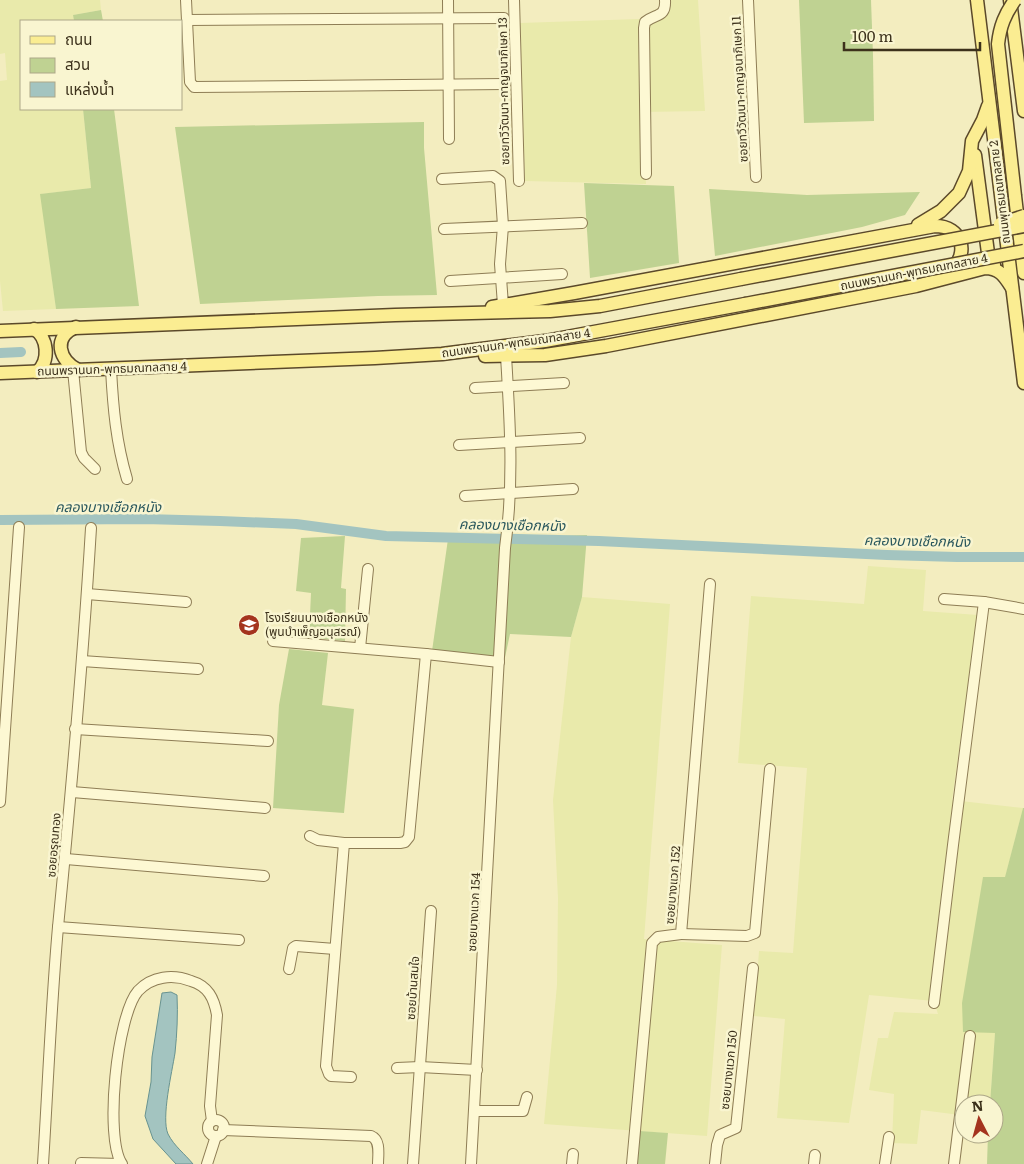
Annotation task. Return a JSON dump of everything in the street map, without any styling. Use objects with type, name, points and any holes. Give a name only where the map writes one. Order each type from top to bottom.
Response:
[{"type":"main road","name":"ถนนพุทธมณฑลสาย 2","points":[[977,0],[1024,383]]},
{"type":"main road","points":[[1010,0],[1024,111]]},
{"type":"main road","points":[[1015,0],[1001,24],[998,44],[1024,273]]},
{"type":"main road","points":[[890,234],[930,219],[942,212],[954,200],[963,186],[969,171],[972,141],[983,120],[989,102]]},
{"type":"main road","points":[[972,141],[988,253],[997,270]]},
{"type":"main road","points":[[972,236],[1024,216]]},
{"type":"main road","points":[[446,313],[503,305],[939,226],[947,228],[956,234],[961,246],[960,260],[949,272],[932,282]]},
{"type":"main road","name":"ถนนพรานนก-พุทธมณฑลสาย 4","points":[[0,331],[566,310],[622,302],[1024,226]]},
{"type":"main road","name":"ถนนพรานนก-พุทธมณฑลสาย 4","points":[[0,373],[407,356],[470,351],[545,341],[1024,251]]},
{"type":"main road","points":[[1004,255],[1024,255]]},
{"type":"main road","points":[[407,356],[545,355],[599,347],[932,282],[980,268],[997,270],[1003,274],[1012,288]]},
{"type":"main road","points":[[75,370],[63,357],[61,344],[66,333],[76,327]]},
{"type":"main road","points":[[34,330],[42,336],[45,350],[43,365],[37,372]]},
{"type":"street","points":[[186,0],[190,82],[194,87],[505,84]]},
{"type":"street","points":[[448,0],[449,139]]},
{"type":"street","name":"ซอยทวีวัฒนา-กาญจนาภิเษก 13","points":[[514,0],[519,181]]},
{"type":"street","points":[[646,174],[644,28],[645,22],[662,14],[665,10],[665,0]]},
{"type":"street","name":"ซอยทวีวัฒนา-กาญจนาภิเษก 11","points":[[748,0],[756,177]]},
{"type":"street","points":[[187,20],[504,18]]},
{"type":"street","points":[[442,178],[493,176],[497,178],[501,186],[503,226],[501,277],[503,305]]},
{"type":"street","points":[[444,229],[582,223]]},
{"type":"street","points":[[450,281],[562,274]]},
{"type":"street","name":"ซอยบางแวก 154","points":[[471,1164],[507,520],[511,494],[511,442],[506,356]]},
{"type":"street","points":[[111,369],[113,415],[117,441],[127,478]]},
{"type":"street","points":[[75,370],[82,452],[84,458],[95,469]]},
{"type":"street","points":[[475,388],[564,383]]},
{"type":"street","points":[[458,445],[580,438]]},
{"type":"street","points":[[465,496],[573,489]]},
{"type":"street","points":[[0,802],[18,527]]},
{"type":"street","name":"ซอยอรุณทอง","points":[[43,1164],[58,927],[72,792],[75,729],[82,661],[91,528]]},
{"type":"street","points":[[360,648],[368,569]]},
{"type":"street","name":"ซอยบางแวก 152","points":[[632,1164],[652,943],[658,937],[681,934],[710,584]]},
{"type":"street","points":[[87,594],[186,602]]},
{"type":"street","points":[[944,599],[984,602],[1024,609]]},
{"type":"street","points":[[934,1003],[984,602]]},
{"type":"street","points":[[273,641],[499,662]]},
{"type":"street","points":[[310,836],[318,840],[344,843],[400,843],[405,842],[409,837],[426,654]]},
{"type":"street","points":[[82,661],[198,669]]},
{"type":"street","points":[[75,729],[268,741]]},
{"type":"street","points":[[681,934],[747,936],[755,933],[770,769]]},
{"type":"street","points":[[72,792],[265,808]]},
{"type":"street","points":[[344,843],[326,1066],[328,1074],[331,1076],[351,1077]]},
{"type":"street","points":[[66,859],[264,876]]},
{"type":"street","name":"ซอยบ้านสมใจ","points":[[413,1164],[431,911]]},
{"type":"street","points":[[58,927],[239,940]]},
{"type":"street","points":[[289,969],[293,948],[296,946],[335,949]]},
{"type":"street","name":"ซอยบางแวก 150","points":[[715,1164],[720,1135],[736,1128],[753,968]]},
{"type":"street","points":[[81,1163],[121,1164],[114,1132],[115,1076],[121,1037],[134,997],[138,991],[153,980],[185,978],[202,986],[215,1001],[217,1014],[210,1106],[212,1121],[208,1126],[210,1134],[371,1136],[378,1142],[378,1164]]},
{"type":"street","points":[[954,1164],[970,1036]]},
{"type":"street","points":[[397,1068],[420,1067],[477,1070]]},
{"type":"street","points":[[475,1111],[523,1111],[527,1097]]},
{"type":"street","points":[[207,1164],[220,1133]]},
{"type":"street","points":[[885,1164],[889,1137]]},
{"type":"green space","points":[[0,0],[100,0],[101,10],[73,15],[74,20],[20,20],[20,110],[83,110],[91,188],[41,194],[56,309],[3,311],[0,281],[0,81],[7,80],[5,53],[0,54]]},
{"type":"green space","points":[[660,0],[698,0],[705,111],[642,112],[646,184],[525,181],[520,23],[639,19],[660,7]]},
{"type":"green space","points":[[799,0],[871,0],[874,121],[804,123]]},
{"type":"green space","points":[[101,10],[103,20],[74,20],[73,15]]},
{"type":"green space","points":[[83,110],[114,110],[139,306],[56,309],[40,194],[91,188]]},
{"type":"green space","points":[[424,122],[424,148],[437,295],[200,304],[175,127]]},
{"type":"green space","points":[[584,183],[674,186],[679,263],[590,278]]},
{"type":"green space","points":[[709,189],[807,195],[920,192],[905,215],[862,227],[715,256]]},
{"type":"green space","points":[[587,535],[582,597],[571,637],[510,634],[504,662],[432,651],[448,539]]},
{"type":"green space","points":[[345,536],[341,588],[346,589],[345,641],[309,637],[311,593],[296,591],[301,538]]},
{"type":"green space","points":[[868,566],[926,570],[923,611],[978,615],[952,800],[1023,808],[1005,878],[983,877],[995,1033],[991,1094],[954,1094],[954,1114],[921,1110],[917,1144],[892,1143],[894,1094],[869,1090],[878,1038],[888,1038],[894,1012],[938,1014],[934,1001],[869,995],[849,1123],[777,1118],[785,1019],[754,1016],[759,951],[793,953],[807,768],[738,763],[751,596],[864,604]]},
{"type":"green space","points":[[582,597],[670,604],[644,939],[722,945],[707,1136],[544,1124],[557,985],[558,898],[553,800],[571,637]]},
{"type":"green space","points":[[289,649],[328,653],[322,705],[354,709],[344,813],[273,808],[279,705]]},
{"type":"green space","points":[[1024,808],[1024,1164],[987,1164],[988,1144],[1004,1144],[1004,1094],[991,1094],[995,1033],[963,1032],[962,1003],[983,877],[1005,877]]},
{"type":"green space","points":[[640,1131],[668,1133],[665,1164],[637,1164]]},
{"type":"water","points":[[171,992],[177,995],[177,1024],[175,1053],[166,1106],[166,1127],[173,1142],[193,1164],[176,1164],[153,1139],[145,1116],[162,993]]},
{"type":"waterway","points":[[0,353],[21,352]]},
{"type":"waterway","name":"คลองบางเชือกหนัง","points":[[0,520],[144,519],[220,521],[296,524],[386,536],[599,541],[887,555],[1024,557]]},
{"type":"place","name":"โรงเรียนบางเชือกหนัง (พูนบำเพ็ญอนุสรณ์)","points":[[249,625]]}]
